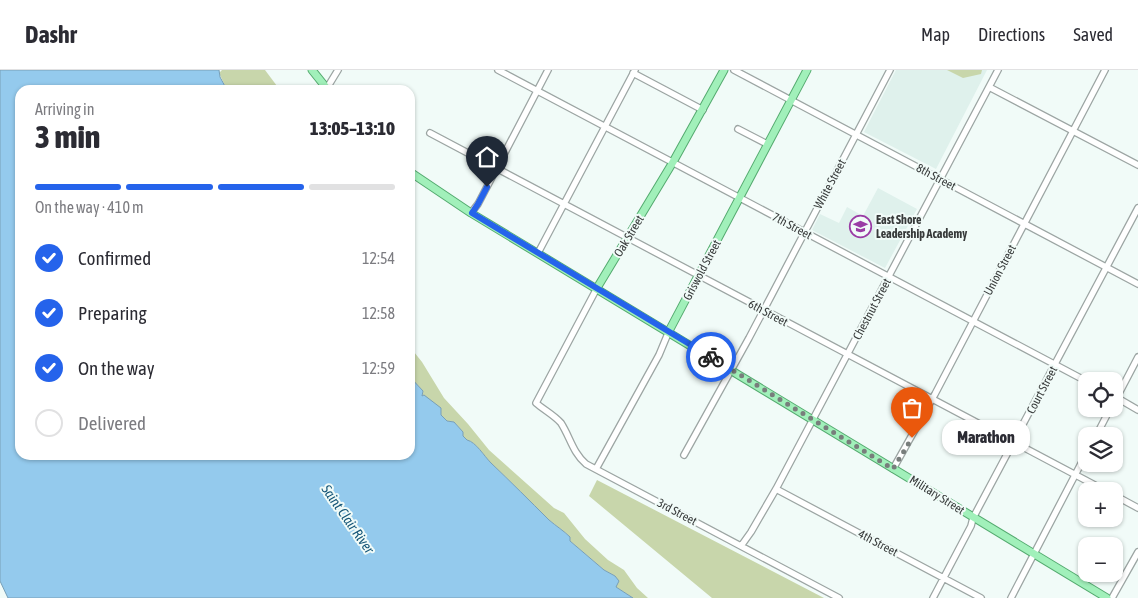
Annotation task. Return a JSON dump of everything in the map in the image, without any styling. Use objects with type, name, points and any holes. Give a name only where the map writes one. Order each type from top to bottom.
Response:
[{"type":"main road","points":[[312,70],[325,85]]},
{"type":"main road","name":"Oak Street","points":[[597,288],[673,162],[724,70]]},
{"type":"main road","name":"Griswold Street","points":[[670,331],[807,70]]},
{"type":"main road","name":"Military Street","points":[[415,175],[472,213],[670,331],[973,518],[1107,598]]},
{"type":"street","points":[[330,85],[338,70]]},
{"type":"street","name":"7th Street","points":[[498,70],[1078,377]]},
{"type":"street","points":[[472,213],[548,70]]},
{"type":"street","name":"8th Street","points":[[734,70],[1138,284]]},
{"type":"street","name":"White Street","points":[[684,455],[764,311],[890,70]]},
{"type":"street","name":"Chestnut Street","points":[[741,546],[776,489],[814,419],[998,70]]},
{"type":"street","name":"Union Street","points":[[893,469],[912,438],[1105,70]]},
{"type":"street","points":[[538,253],[634,72],[703,110]]},
{"type":"street","points":[[989,86],[1138,165]]},
{"type":"street","points":[[738,129],[767,144]]},
{"type":"street","name":"6th Street","points":[[430,133],[1089,482]]},
{"type":"street","name":"Court Street","points":[[933,598],[971,526],[973,518],[1015,443],[1138,208]]},
{"type":"street","name":"Oak Street","points":[[536,403],[597,288]]},
{"type":"street","name":"Griswold Street","points":[[596,469],[659,355],[670,331]]},
{"type":"street","points":[[1123,384],[1138,357]]},
{"type":"street","name":"3rd Street","points":[[536,403],[557,418],[580,458],[596,469],[839,598]]},
{"type":"street","points":[[1123,403],[1138,410]]},
{"type":"street","points":[[1011,598],[1078,469]]},
{"type":"street","name":"4th Street","points":[[776,489],[981,598]]},
{"type":"street","points":[[1123,500],[1138,508]]},
{"type":"street","points":[[1112,598],[1138,552]]},
{"type":"shaded area","points":[[896,70],[987,70],[936,169],[864,132]]},
{"type":"shaded area","name":"East Shore Leadership Academy","points":[[878,188],[917,209],[885,268],[812,230],[820,214],[839,223],[847,207],[863,216]]},
{"type":"green space","points":[[222,70],[265,70],[276,85],[225,85],[219,73]]},
{"type":"green space","points":[[947,70],[982,70],[981,74],[963,78]]},
{"type":"green space","points":[[415,353],[444,398],[489,450],[554,508],[564,513],[585,539],[608,560],[624,570],[637,588],[648,598],[633,598],[616,587],[615,576],[604,570],[570,541],[570,537],[549,520],[491,463],[477,446],[463,436],[463,432],[454,422],[447,421],[422,396],[423,391],[415,382]]},
{"type":"green space","points":[[597,480],[824,598],[712,598],[589,496]]},
{"type":"water","name":"Saint Clair River","points":[[0,70],[219,70],[224,85],[15,85],[15,460],[415,460],[415,382],[423,391],[422,396],[424,395],[441,408],[441,415],[447,421],[454,422],[463,432],[463,436],[477,446],[491,463],[549,520],[570,537],[570,541],[604,570],[615,576],[619,581],[616,587],[633,598],[8,598],[0,581]]},
{"type":"way so far","points":[[711,357],[893,469],[912,438]]},
{"type":"place","name":"East Shore Leadership Academy","points":[[860,227]]},
{"type":"place","name":"Marathon","points":[[912,438]]},
{"type":"route","points":[[487,187],[472,213],[711,357]]}]
